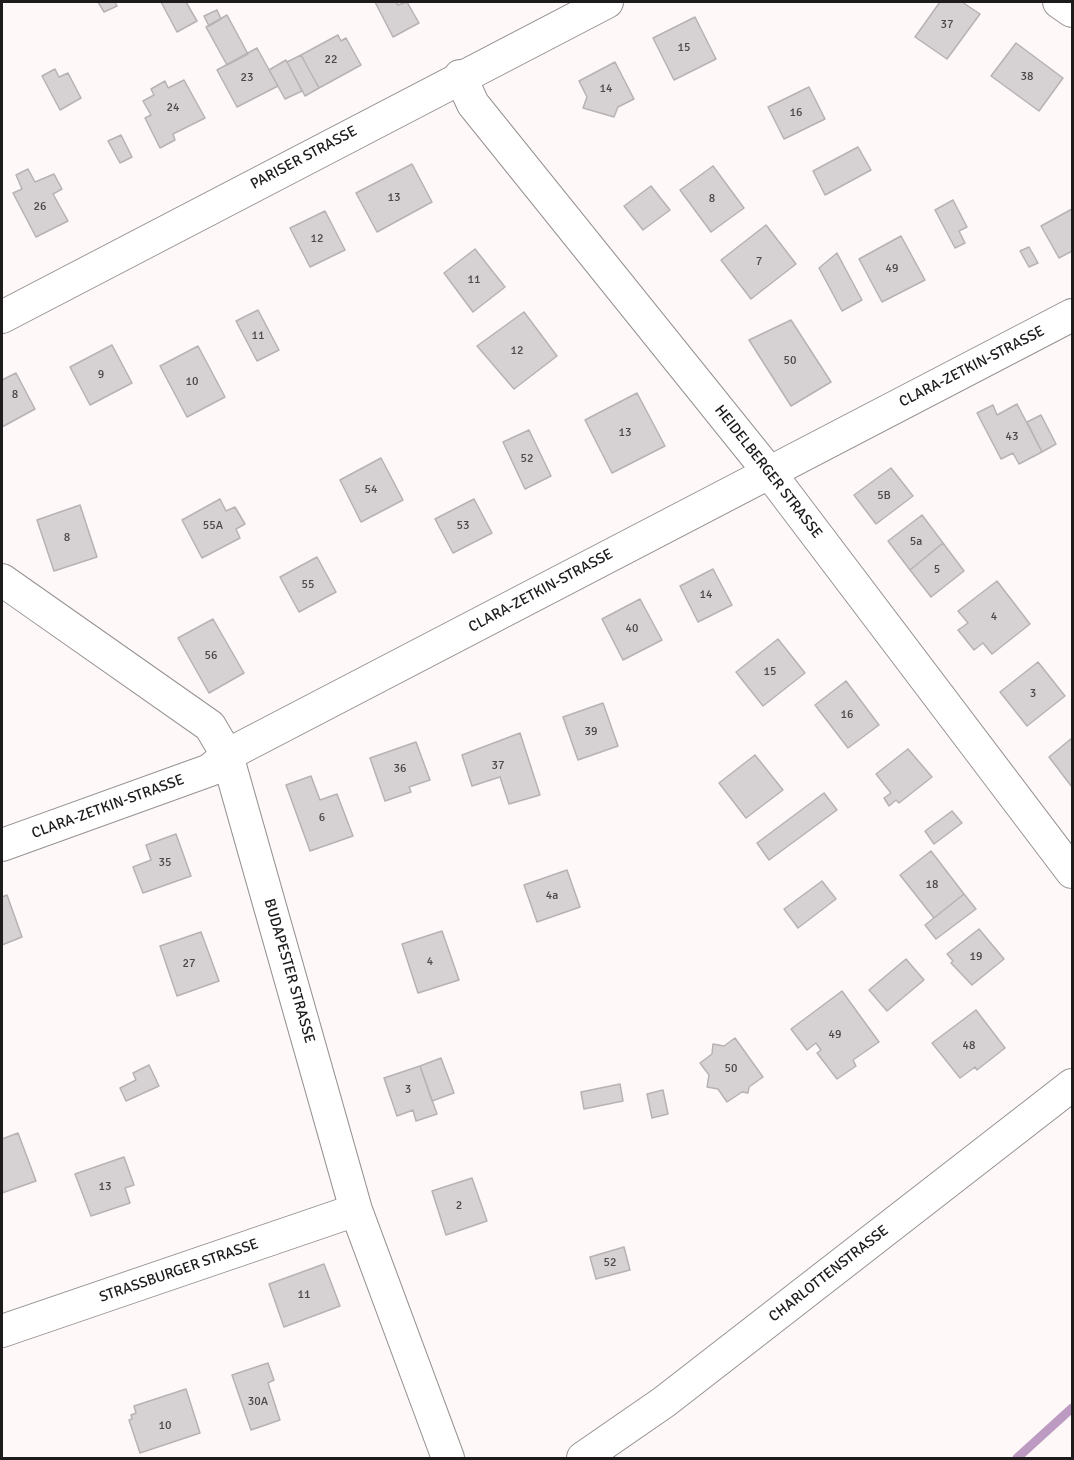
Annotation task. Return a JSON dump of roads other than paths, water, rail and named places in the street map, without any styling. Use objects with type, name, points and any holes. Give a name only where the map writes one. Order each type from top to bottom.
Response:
[{"type":"street","name":"PARISER STRASSE","points":[[2,317],[460,76],[607,2]]},
{"type":"street","points":[[1059,2],[1072,11]]},
{"type":"street","name":"HEIDELBERGER STRASSE","points":[[460,76],[473,104],[769,472],[1072,872]]},
{"type":"street","name":"CLARA-ZETKIN-STRASSE","points":[[2,845],[210,770],[227,755],[1072,315]]},
{"type":"street","name":"BUDAPESTER STRASSE","points":[[2,580],[210,726],[227,755],[356,1210],[448,1458]]},
{"type":"street","name":"CHARLOTTENSTRASSE","points":[[583,1458],[664,1402],[1072,1085]]},
{"type":"street","name":"STRASSBURGER STRASSE","points":[[2,1331],[356,1210]]},
{"type":"waterway","points":[[1017,1458],[1072,1408]]}]
